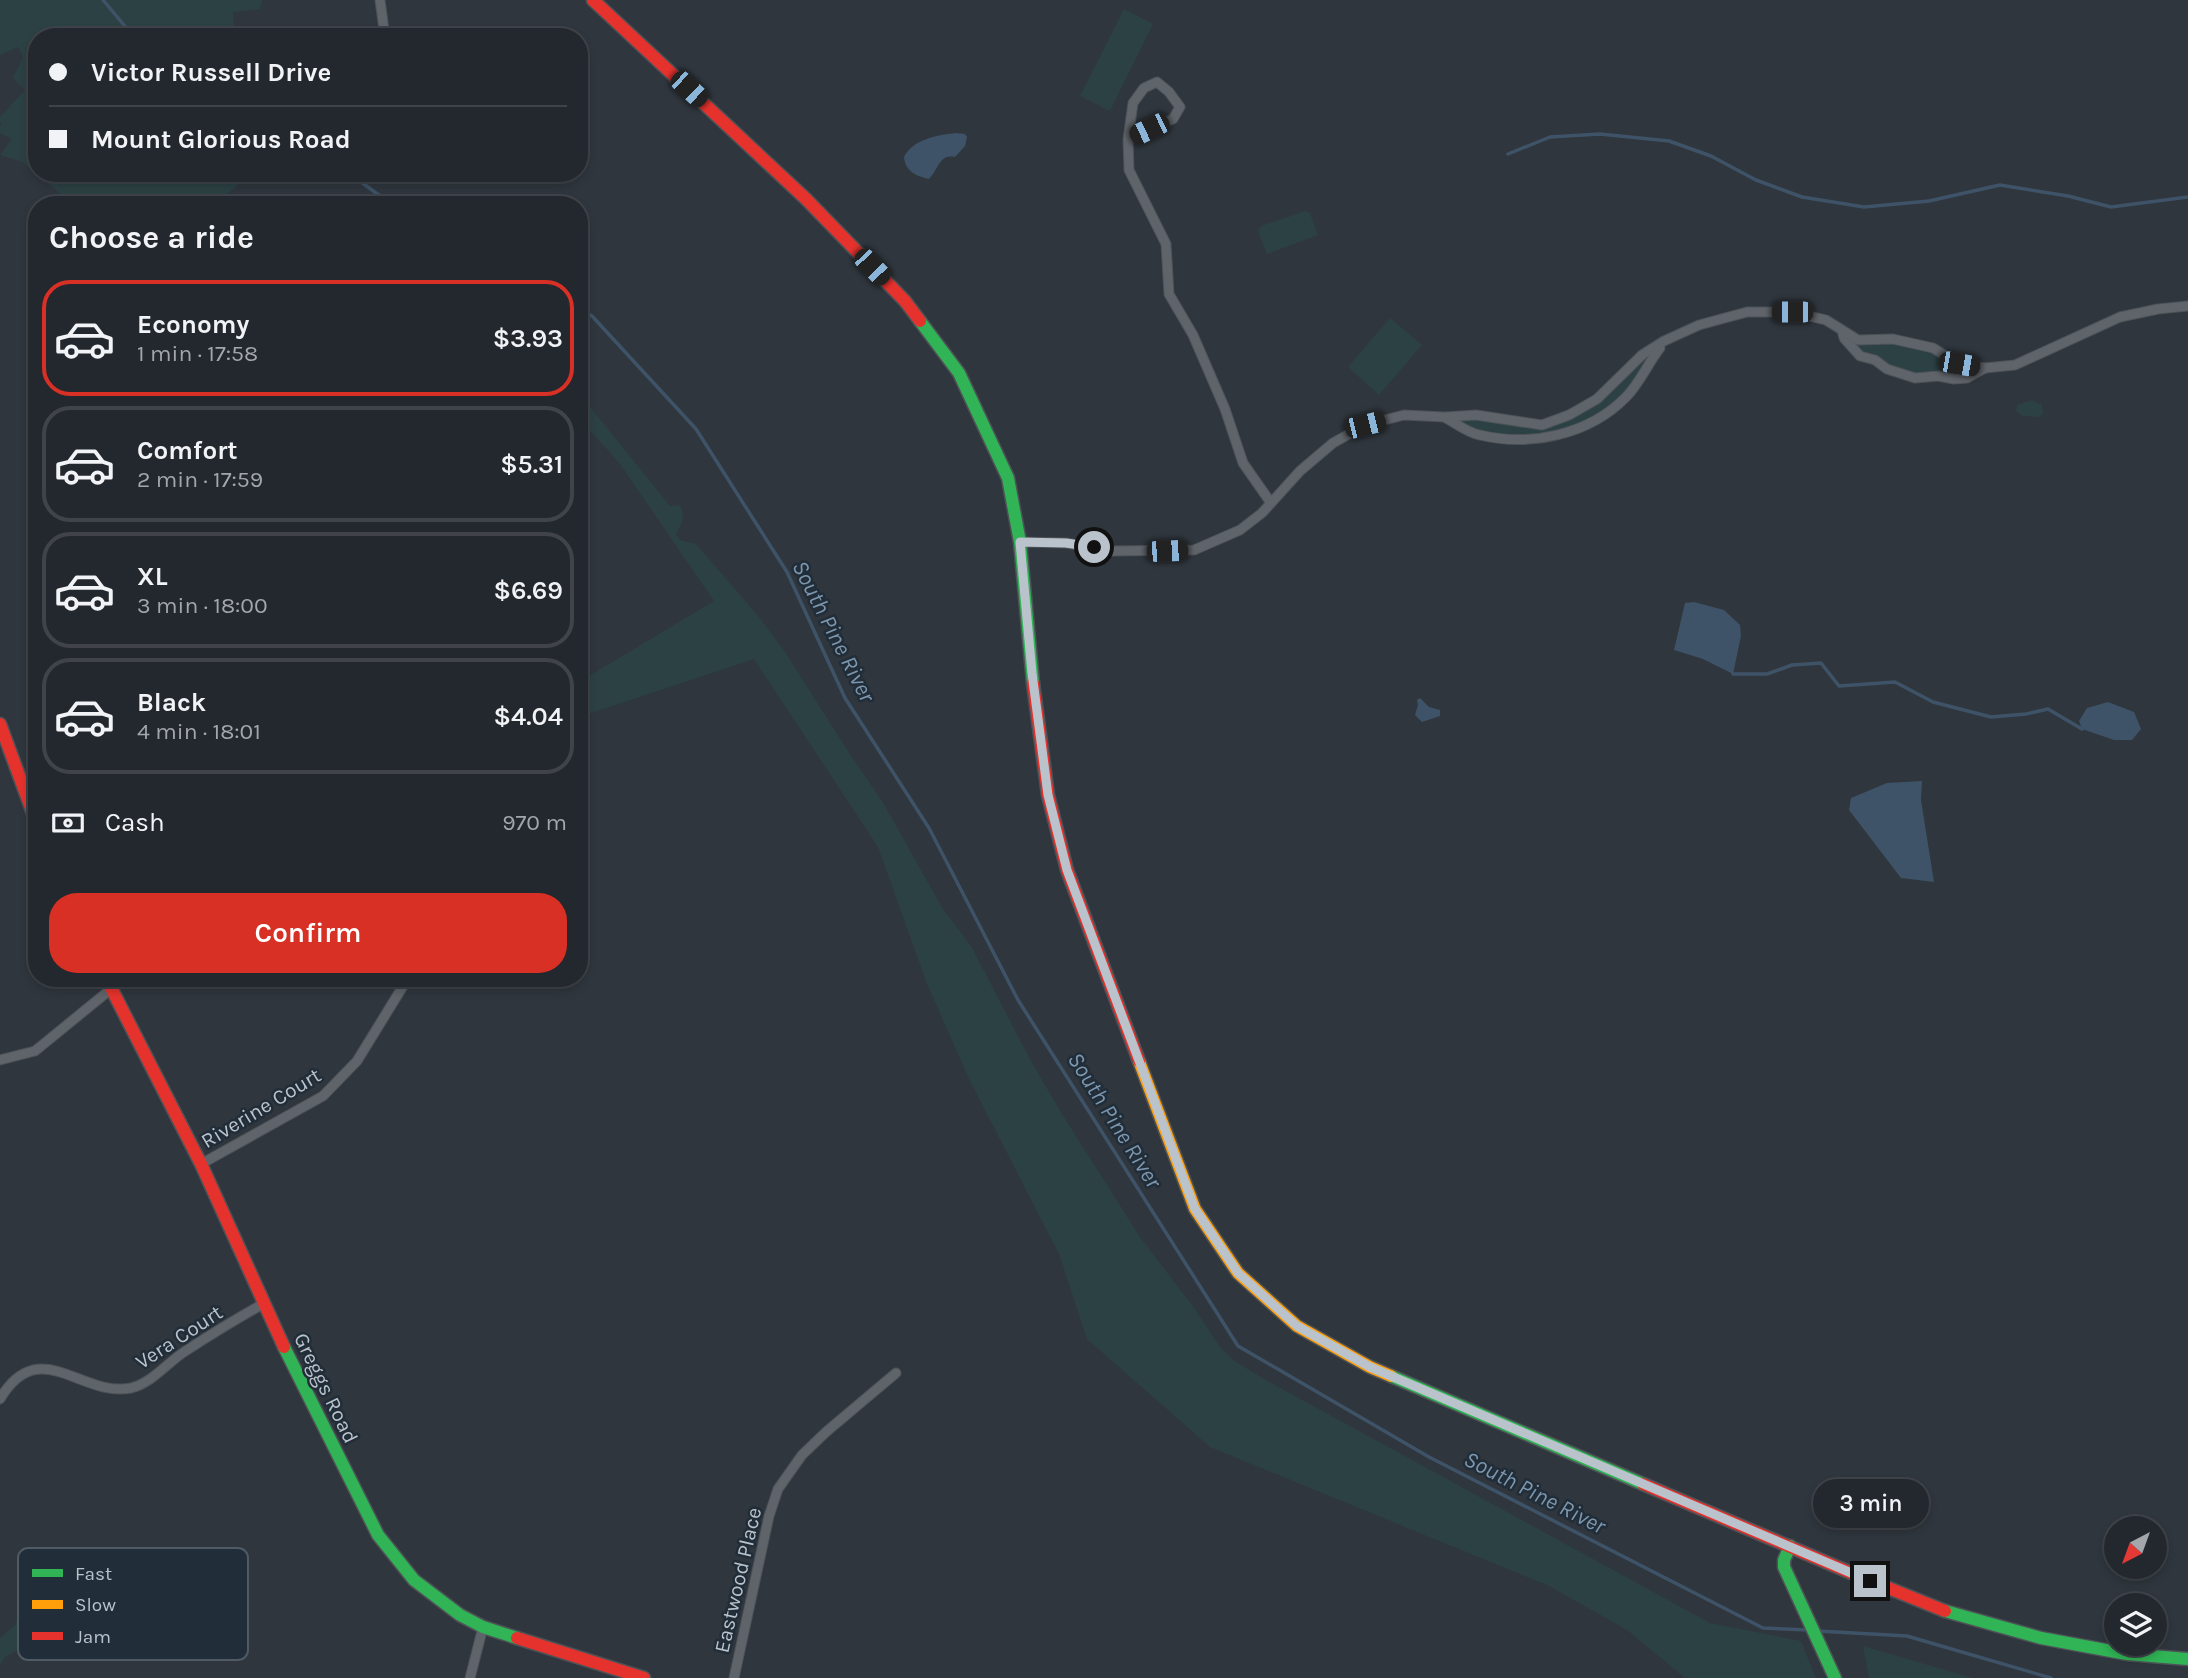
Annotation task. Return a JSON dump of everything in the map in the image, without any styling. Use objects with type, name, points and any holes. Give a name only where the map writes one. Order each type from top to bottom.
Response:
[{"type":"main road","points":[[593,0],[806,199],[905,301],[959,373],[1008,478],[1020,542],[1032,673],[1048,795],[1067,870],[1195,1209],[1238,1273],[1297,1326],[1370,1367],[1849,1572],[1954,1614],[2053,1640],[2127,1654],[2188,1659]]},
{"type":"main road","points":[[0,724],[28,800]]},
{"type":"main road","name":"Greggs Road","points":[[111,987],[201,1164],[263,1304],[378,1535],[414,1580],[460,1615],[484,1627],[644,1678]]},
{"type":"main road","points":[[1790,1546],[1784,1567],[1835,1678]]},
{"type":"street","points":[[380,0],[384,28]]},
{"type":"street","points":[[1128,139],[1174,119],[1180,107],[1157,82],[1144,88],[1133,103],[1128,139],[1129,170],[1166,244],[1169,294],[1193,335],[1225,409],[1243,463],[1270,503]]},
{"type":"street","points":[[1020,542],[1066,543],[1113,551],[1194,550],[1240,530],[1333,443],[1365,425],[1404,415],[1476,415],[1542,425],[1569,415],[1597,399],[1642,355],[1664,341],[1699,324],[1747,312],[1792,312],[1826,320],[1858,340],[1893,339],[1933,348],[1959,364],[1985,368],[2015,365],[2120,317],[2188,306]]},
{"type":"street","points":[[1842,330],[1844,338],[1860,356],[1875,360],[1887,369],[1915,377],[1967,378],[1985,368]]},
{"type":"street","points":[[1445,417],[1478,435],[1529,441],[1566,433],[1590,423],[1624,399],[1664,341]]},
{"type":"street","points":[[1582,407],[1590,423]]},
{"type":"street","points":[[0,1060],[35,1051],[106,987]]},
{"type":"street","name":"Riverine Court","points":[[201,1164],[323,1096],[357,1061],[402,987]]},
{"type":"street","name":"Vera Court","points":[[0,1399],[10,1383],[26,1371],[51,1370],[106,1387],[131,1388],[152,1378],[181,1354],[263,1304]]},
{"type":"street","name":"Eastwood Place","points":[[734,1678],[769,1516],[778,1489],[802,1455],[896,1373]]},
{"type":"street","points":[[470,1678],[484,1627]]},
{"type":"green space","points":[[0,0],[262,0],[260,9],[233,12],[234,28],[28,28],[28,167],[22,162],[0,155],[12,139],[0,133],[0,117],[25,90],[13,78],[23,57],[18,47],[0,55]]},
{"type":"green space","points":[[1124,9],[1153,24],[1110,111],[1080,96]]},
{"type":"green space","points":[[46,182],[241,182],[225,196],[63,196]]},
{"type":"green space","points":[[1305,211],[1310,213],[1318,235],[1267,254],[1258,231],[1261,226]]},
{"type":"green space","points":[[1390,318],[1422,345],[1379,395],[1348,367]]},
{"type":"green space","points":[[1844,338],[1893,339],[1933,348],[1959,364],[1985,368],[1967,378],[1915,378],[1860,356]]},
{"type":"green space","points":[[1664,341],[1624,399],[1566,433],[1497,438],[1445,417],[1476,415],[1542,425],[1597,399]]},
{"type":"green space","points":[[2032,400],[2042,405],[2043,414],[2039,417],[2022,416],[2016,411],[2017,405]]},
{"type":"green space","points":[[588,404],[670,506],[680,505],[683,513],[676,534],[680,540],[696,544],[760,618],[785,652],[881,799],[943,909],[971,946],[1062,1114],[1140,1237],[1195,1309],[1220,1347],[1233,1360],[1266,1380],[1710,1623],[1801,1641],[1816,1678],[1685,1678],[1627,1630],[1549,1586],[1210,1447],[1087,1339],[1059,1254],[970,1081],[927,984],[878,847],[754,659],[588,714],[588,677],[714,601],[620,464],[588,428]]},
{"type":"green space","points":[[18,1619],[18,1650],[5,1657],[0,1666],[0,1638]]},
{"type":"green space","points":[[1863,1646],[1973,1678],[1869,1678]]},
{"type":"water","points":[[965,134],[965,146],[955,157],[942,160],[929,179],[909,169],[904,157],[913,146],[934,137]]},
{"type":"water","points":[[1694,602],[1724,610],[1740,625],[1741,636],[1733,674],[1703,659],[1674,650],[1685,603]]},
{"type":"water","points":[[1420,698],[1429,707],[1440,710],[1440,716],[1422,722],[1415,715],[1417,700]]},
{"type":"water","points":[[2108,702],[2134,712],[2141,729],[2132,740],[2114,740],[2082,729],[2079,721],[2087,708]]},
{"type":"water","points":[[1922,781],[1921,800],[1934,882],[1901,878],[1849,810],[1851,798],[1887,783]]},
{"type":"waterway","name":"South Pine River","points":[[103,0],[126,28]]},
{"type":"waterway","points":[[1508,154],[1550,137],[1600,134],[1669,141],[1711,156],[1756,180],[1802,197],[1864,207],[1929,201],[2000,185],[2068,196],[2111,207],[2188,197]]},
{"type":"waterway","name":"South Pine River","points":[[361,182],[381,196]]},
{"type":"waterway","name":"South Pine River","points":[[588,314],[696,429],[787,572],[845,698],[929,828],[1018,1000],[1238,1346],[1429,1457],[1763,1628],[1810,1630]]},
{"type":"waterway","points":[[1733,674],[1767,674],[1792,665],[1821,663],[1839,686],[1895,682],[1933,702],[1991,717],[2048,709],[2082,729]]},
{"type":"waterway","name":"South Pine River","points":[[1818,1631],[1907,1636],[2051,1678]]},
{"type":"traffic: fast","points":[[920,321],[959,373],[1008,478],[1020,542],[1033,683]]},
{"type":"traffic: fast","points":[[284,1347],[378,1535],[414,1580],[460,1615],[483,1627],[517,1638]]},
{"type":"traffic: fast","points":[[1391,1376],[1643,1484]]},
{"type":"traffic: fast","points":[[1790,1546],[1784,1567],[1835,1678]]},
{"type":"traffic: fast","points":[[1945,1611],[2041,1638],[2127,1654],[2188,1659]]},
{"type":"traffic: slow","points":[[1139,1061],[1195,1209],[1238,1273],[1297,1326],[1391,1376]]},
{"type":"traffic: jam","points":[[593,0],[806,199],[905,301],[920,321]]},
{"type":"traffic: jam","points":[[1033,683],[1048,795],[1067,870],[1139,1061]]},
{"type":"traffic: jam","points":[[0,724],[28,800]]},
{"type":"traffic: jam","points":[[111,987],[201,1164],[284,1347]]},
{"type":"traffic: jam","points":[[1643,1484],[1945,1611]]},
{"type":"traffic: jam","points":[[517,1638],[644,1678]]},
{"type":"route","points":[[1094,547],[1066,543],[1020,542],[1032,673],[1048,795],[1067,870],[1195,1209],[1238,1273],[1297,1326],[1370,1367],[1870,1581]]}]
